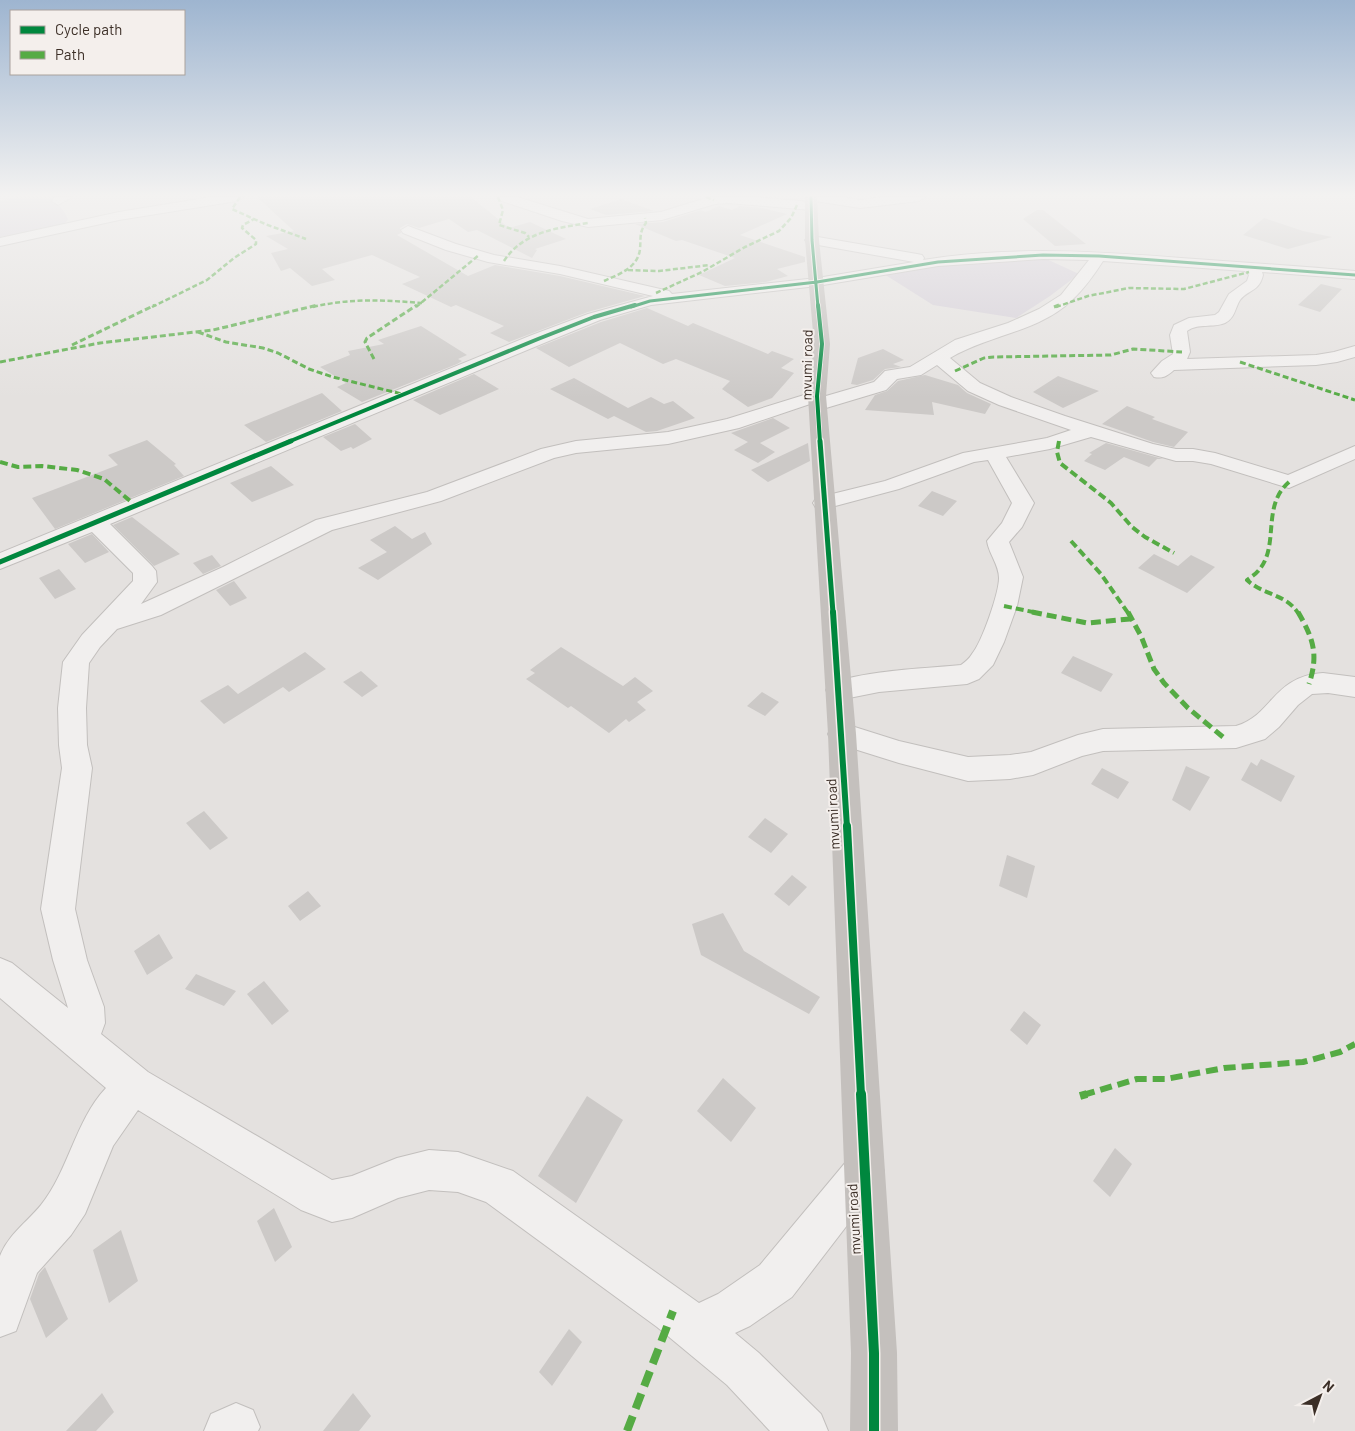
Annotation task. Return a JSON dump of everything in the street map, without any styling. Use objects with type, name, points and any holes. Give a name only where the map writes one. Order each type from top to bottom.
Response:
[{"type":"street","points":[[522,264],[560,270],[634,288],[681,296]]},
{"type":"street","name":"mvumi road","points":[[815,264],[822,344],[818,400],[842,734],[874,1353],[874,1431]]},
{"type":"street","points":[[0,562],[587,320],[633,305],[681,296],[817,282],[927,264]]},
{"type":"street","points":[[112,622],[152,609],[324,525],[366,512],[434,497],[548,453],[576,447],[622,444],[686,434],[880,386],[891,375],[915,371],[961,344],[1022,323],[1054,306],[1082,281],[1094,264]]},
{"type":"street","points":[[1205,264],[1355,275]]},
{"type":"street","points":[[1249,267],[1256,275],[1256,279],[1248,288],[1234,297],[1224,317],[1189,324],[1180,328],[1178,334],[1182,352],[1178,359],[1164,370],[1316,360],[1337,357],[1355,351]]},
{"type":"street","points":[[938,357],[974,387],[1005,401],[1090,431],[1176,455],[1193,455],[1215,459],[1289,482],[1355,452]]},
{"type":"street","points":[[824,504],[892,485],[954,462],[993,452],[1050,443],[1090,431]]},
{"type":"street","points":[[839,690],[897,679],[967,674],[984,657],[996,629],[1011,579],[1009,567],[998,546],[998,541],[1011,528],[1022,508],[1022,503],[993,452]]},
{"type":"street","points":[[79,1038],[87,1023],[86,1007],[70,960],[58,909],[77,768],[73,736],[76,662],[90,641],[112,622],[145,582],[144,571],[95,522]]},
{"type":"street","points":[[842,734],[908,754],[968,769],[1010,767],[1033,763],[1078,746],[1103,740],[1236,737],[1254,732],[1270,718],[1282,702],[1309,684],[1324,682],[1355,687]]},
{"type":"street","points":[[0,975],[79,1038],[134,1086],[316,1195],[332,1201],[352,1197],[397,1178],[428,1170],[458,1172],[498,1186],[673,1310],[743,1369],[804,1431]]},
{"type":"street","points":[[0,1315],[20,1260],[56,1220],[70,1199],[99,1132],[116,1106],[134,1086]]},
{"type":"street","points":[[694,1329],[734,1310],[776,1281],[864,1171]]},
{"type":"shaded area","points":[[935,264],[1057,264],[1079,274],[1016,318],[933,305],[884,274]]},
{"type":"building","points":[[277,264],[341,264],[322,269],[335,280],[312,286],[290,268],[281,271]]},
{"type":"building","points":[[391,264],[447,264],[468,276],[495,265],[560,276],[645,296],[588,312],[509,342],[490,333],[504,326],[456,305],[451,307],[402,284],[420,277]]},
{"type":"building","points":[[723,264],[798,264],[777,269],[788,276],[766,282],[725,286],[699,275]]},
{"type":"building","points":[[1321,284],[1342,289],[1320,312],[1298,305]]},
{"type":"building","points":[[647,308],[688,326],[693,323],[768,354],[772,351],[794,359],[781,368],[794,373],[772,398],[748,407],[722,389],[730,381],[676,359],[663,364],[620,343],[569,367],[536,348],[601,322]]},
{"type":"building","points":[[421,326],[467,355],[458,359],[462,361],[457,364],[362,402],[337,387],[346,383],[320,367],[350,355],[348,351],[384,344],[378,340]]},
{"type":"building","points":[[883,349],[904,360],[893,364],[901,367],[885,369],[873,380],[857,385],[851,384],[858,358]]},
{"type":"building","points":[[474,374],[499,389],[440,415],[413,400]]},
{"type":"building","points":[[925,375],[958,385],[967,393],[991,404],[985,414],[932,402],[934,415],[865,410],[875,395],[887,391],[898,381]]},
{"type":"building","points":[[1058,376],[1099,391],[1063,408],[1033,392]]},
{"type":"building","points":[[574,378],[628,408],[651,397],[664,404],[673,401],[695,418],[657,431],[646,432],[614,416],[608,419],[550,389]]},
{"type":"building","points":[[322,393],[342,411],[266,442],[244,425]]},
{"type":"building","points":[[1127,406],[1155,417],[1152,419],[1188,432],[1174,447],[1153,442],[1102,424]]},
{"type":"building","points":[[773,418],[790,428],[760,443],[775,452],[758,463],[734,450],[748,442],[731,433]]},
{"type":"building","points":[[355,424],[372,439],[353,449],[351,447],[341,451],[323,437]]},
{"type":"building","points":[[147,440],[176,464],[174,465],[184,476],[55,529],[32,498],[118,465],[108,455]]},
{"type":"building","points":[[808,443],[810,461],[768,482],[751,470]]},
{"type":"building","points":[[1106,443],[1163,459],[1157,459],[1149,467],[1124,457],[1105,470],[1084,461],[1092,454],[1089,453]]},
{"type":"building","points":[[271,466],[294,485],[252,502],[230,483]]},
{"type":"building","points":[[932,491],[957,501],[943,516],[918,506]]},
{"type":"building","points":[[132,517],[180,554],[154,566],[113,525]]},
{"type":"building","points":[[395,526],[412,539],[425,532],[432,544],[378,580],[358,568],[387,552],[370,540]]},
{"type":"building","points":[[92,534],[109,552],[85,563],[68,544]]},
{"type":"building","points":[[1154,554],[1178,566],[1191,555],[1215,567],[1187,593],[1138,568]]},
{"type":"building","points":[[212,555],[221,566],[203,574],[193,563]]},
{"type":"building","points":[[59,569],[76,589],[55,599],[39,578]]},
{"type":"building","points":[[234,581],[247,598],[230,606],[216,590]]},
{"type":"building","points":[[561,647],[623,686],[635,677],[653,691],[637,702],[646,710],[629,722],[626,719],[609,733],[571,706],[568,708],[526,679],[535,673],[530,670]]},
{"type":"building","points":[[305,652],[326,669],[289,692],[283,687],[224,724],[200,701],[228,685],[238,694]]},
{"type":"building","points":[[1073,656],[1113,674],[1101,692],[1061,673]]},
{"type":"building","points":[[361,671],[378,686],[362,697],[343,682]]},
{"type":"building","points":[[762,692],[779,702],[765,716],[747,706]]},
{"type":"building","points":[[1261,759],[1295,776],[1281,802],[1241,780],[1251,762],[1257,766]]},
{"type":"building","points":[[1186,766],[1210,777],[1190,811],[1172,800]]},
{"type":"building","points":[[1102,768],[1129,782],[1118,799],[1091,784]]},
{"type":"building","points":[[204,811],[228,838],[210,850],[186,823]]},
{"type":"building","points":[[765,818],[788,834],[771,853],[748,837]]},
{"type":"building","points":[[1007,855],[1035,866],[1027,898],[999,886]]},
{"type":"building","points":[[792,875],[807,887],[789,906],[774,894]]},
{"type":"building","points":[[308,891],[321,906],[300,921],[288,906]]},
{"type":"building","points":[[723,913],[744,951],[820,997],[809,1014],[701,955],[692,924]]},
{"type":"building","points":[[159,934],[173,958],[147,975],[134,951]]},
{"type":"building","points":[[196,974],[236,991],[224,1006],[185,989]]},
{"type":"building","points":[[264,981],[289,1011],[272,1025],[247,994]]},
{"type":"building","points":[[1024,1011],[1041,1025],[1027,1045],[1010,1030]]},
{"type":"building","points":[[723,1078],[756,1108],[731,1142],[697,1111]]},
{"type":"building","points":[[587,1096],[623,1120],[576,1203],[538,1176]]},
{"type":"building","points":[[1115,1148],[1132,1164],[1110,1197],[1093,1181]]},
{"type":"building","points":[[274,1208],[292,1247],[275,1262],[257,1221]]},
{"type":"building","points":[[121,1230],[138,1281],[109,1303],[93,1250]]},
{"type":"building","points":[[45,1267],[68,1319],[46,1338],[30,1299],[39,1274]]},
{"type":"building","points":[[569,1329],[582,1342],[552,1386],[539,1372]]},
{"type":"building","points":[[102,1393],[114,1412],[96,1431],[66,1431]]},
{"type":"building","points":[[353,1393],[371,1416],[359,1431],[323,1431]]},
{"type":"marked path","points":[[72,345],[207,280],[227,264]]},
{"type":"marked path","points":[[374,359],[365,342],[367,338],[412,310],[468,264]]},
{"type":"marked path","points":[[604,281],[628,270],[634,264]]},
{"type":"marked path","points":[[656,293],[716,264]]},
{"type":"marked path","points":[[628,270],[659,271],[710,265]]},
{"type":"marked path","points":[[1054,307],[1088,296],[1129,288],[1184,289],[1249,272]]},
{"type":"marked path","points":[[0,362],[100,343],[213,330],[336,301],[388,300],[422,303]]},
{"type":"marked path","points":[[198,332],[226,342],[263,348],[278,353],[309,369],[333,377],[402,394]]},
{"type":"marked path","points":[[955,371],[984,358],[994,357],[1111,355],[1133,349],[1182,352]]},
{"type":"marked path","points":[[1240,362],[1355,400]]},
{"type":"marked path","points":[[1059,441],[1057,452],[1060,463],[1111,503],[1132,527],[1145,537],[1174,553]]},
{"type":"marked path","points":[[0,462],[18,467],[42,466],[77,470],[104,479],[135,505]]},
{"type":"marked path","points":[[1289,482],[1281,489],[1276,498],[1268,546],[1261,568],[1247,580],[1256,588],[1288,601],[1298,612],[1310,638],[1315,661],[1309,684]]},
{"type":"marked path","points":[[1071,541],[1092,563],[1119,598],[1141,636],[1154,669],[1164,683],[1188,708],[1223,737]]},
{"type":"marked path","points":[[1004,606],[1087,623],[1130,619]]},
{"type":"marked path","points":[[1080,1096],[1137,1079],[1166,1079],[1224,1068],[1303,1062],[1340,1052],[1355,1044]]},
{"type":"marked path","points":[[627,1431],[673,1311]]},
{"type":"cycle path","points":[[814,264],[822,344],[817,396],[842,734],[874,1353],[874,1431]]},
{"type":"cycle path","points":[[0,562],[594,317],[650,301],[817,282],[927,264]]},
{"type":"cycle path","points":[[1204,264],[1355,275]]}]
